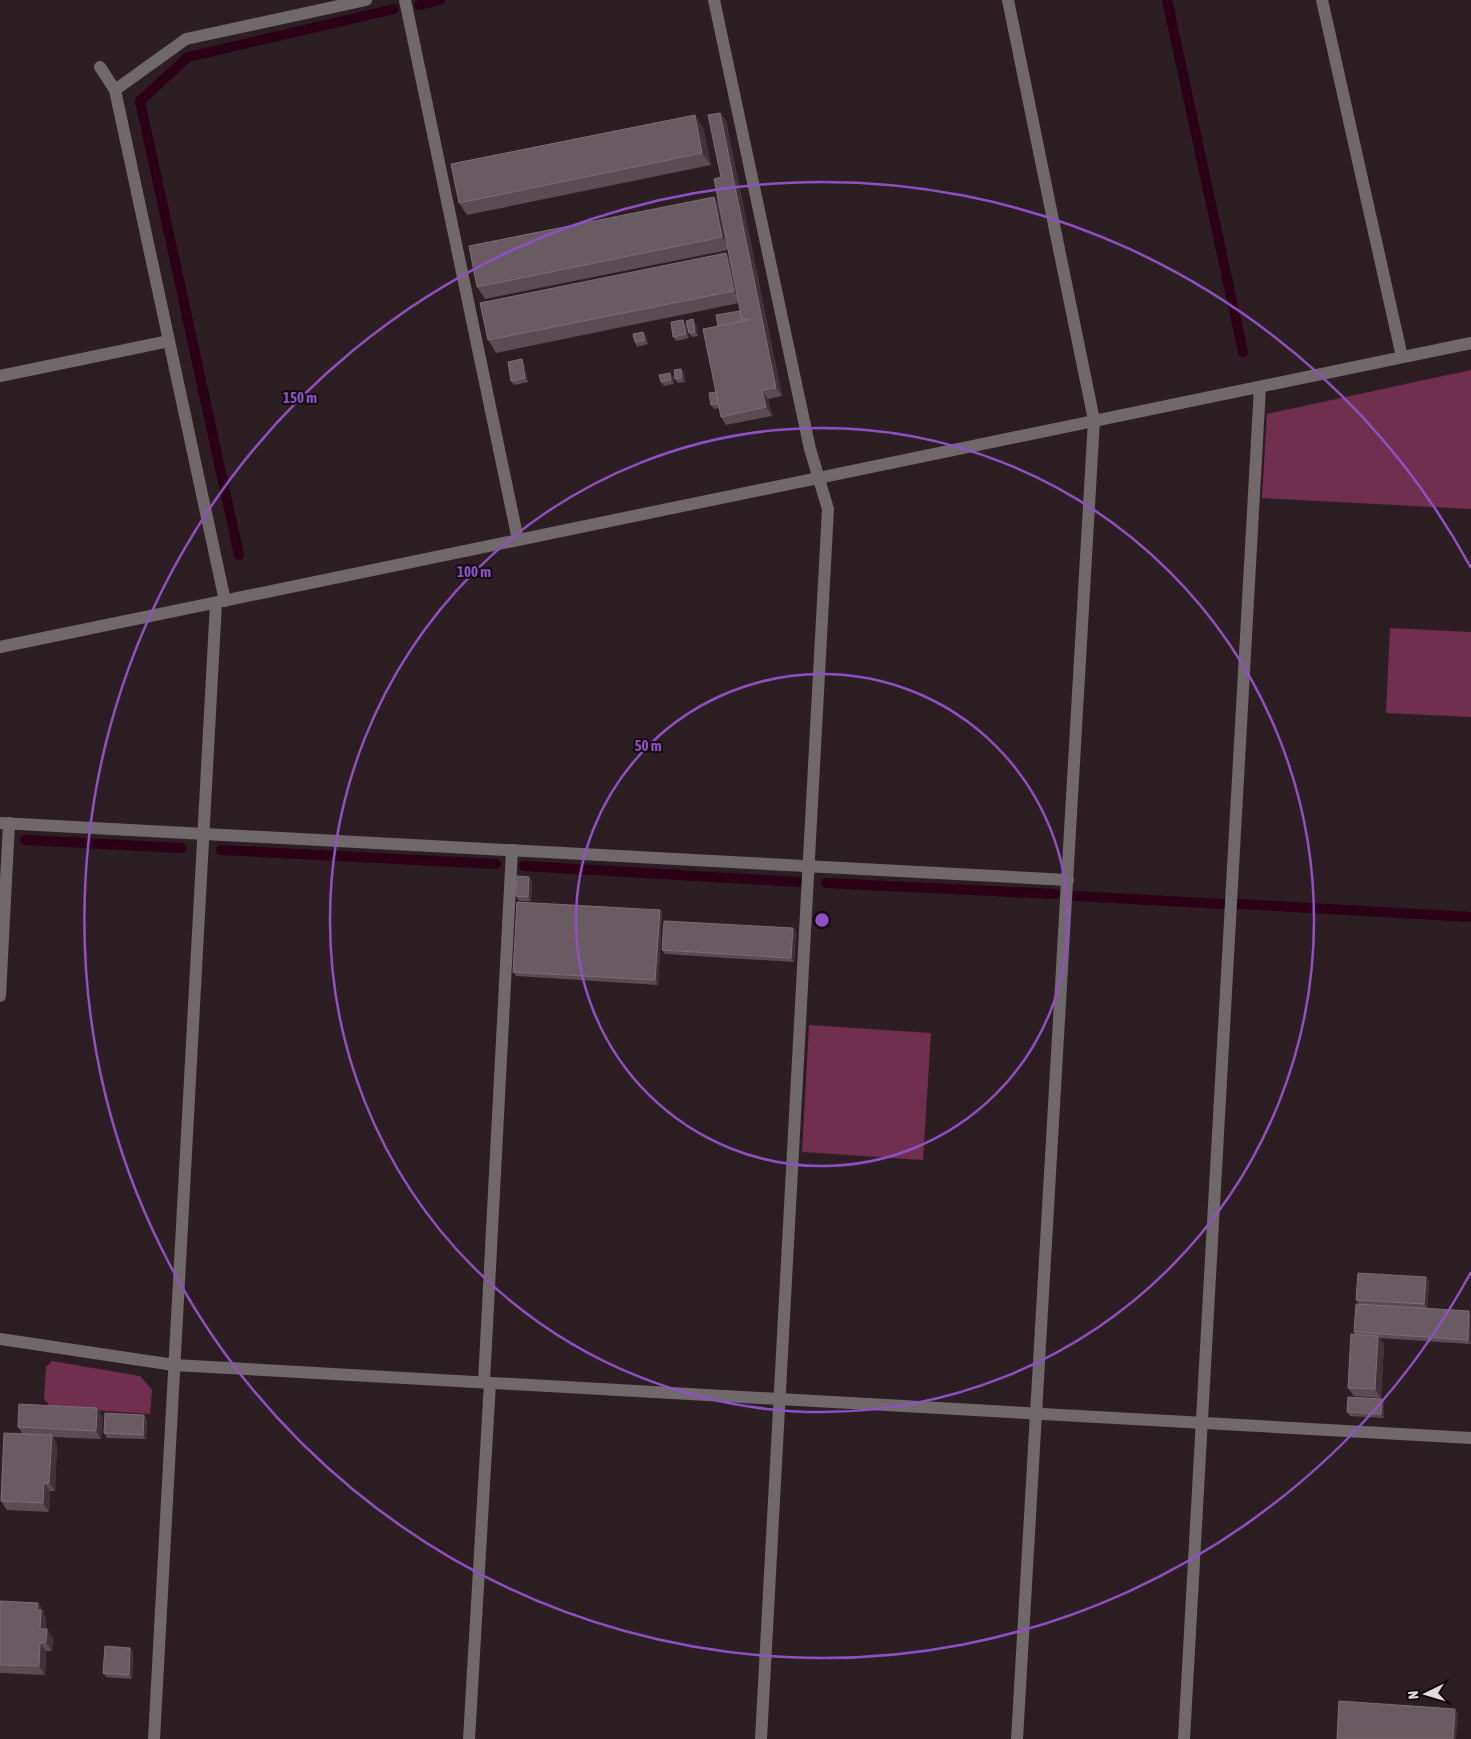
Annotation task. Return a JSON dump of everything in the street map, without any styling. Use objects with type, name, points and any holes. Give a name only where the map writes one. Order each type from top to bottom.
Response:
[{"type":"street","points":[[115,90],[186,39],[366,0]]},
{"type":"street","points":[[405,0],[518,540]]},
{"type":"street","points":[[714,0],[810,449],[828,509],[761,1739]]},
{"type":"street","points":[[1008,0],[1094,420],[1016,1739]]},
{"type":"street","points":[[1322,0],[1402,357]]},
{"type":"street","points":[[100,66],[115,90],[169,341],[220,602],[203,834],[154,1739]]},
{"type":"street","points":[[0,376],[169,341]]},
{"type":"street","points":[[0,647],[1471,343]]},
{"type":"street","points":[[1184,1739],[1260,387]]},
{"type":"street","points":[[0,996],[5,823],[1068,880]]},
{"type":"street","points":[[469,1739],[512,850]]},
{"type":"street","points":[[0,1339],[174,1365],[1471,1438]]},
{"type":"shaded area","points":[[1471,370],[1471,509],[1262,498],[1267,414]]},
{"type":"shaded area","points":[[1390,628],[1471,632],[1471,717],[1386,713]]},
{"type":"shaded area","points":[[809,1025],[931,1033],[923,1160],[802,1152]]},
{"type":"shaded area","points":[[52,1361],[140,1376],[152,1390],[150,1414],[51,1407],[44,1399],[46,1367]]},
{"type":"building","points":[[720,113],[776,388],[762,390],[766,407],[721,417],[703,329],[749,319],[742,320],[714,179],[721,177],[708,115]]},
{"type":"building","points":[[695,115],[702,153],[459,203],[451,164]]},
{"type":"building","points":[[714,197],[722,237],[477,287],[469,246]]},
{"type":"building","points":[[726,253],[734,291],[488,340],[480,303]]},
{"type":"building","points":[[740,311],[742,321],[718,326],[716,315]]},
{"type":"building","points":[[693,319],[695,332],[689,333],[686,321]]},
{"type":"building","points":[[683,320],[686,334],[673,337],[671,322]]},
{"type":"building","points":[[643,332],[645,340],[635,342],[633,334]]},
{"type":"building","points":[[522,359],[525,378],[511,381],[508,362]]},
{"type":"building","points":[[681,369],[682,378],[675,379],[674,370]]},
{"type":"building","points":[[670,373],[671,380],[661,382],[659,375]]},
{"type":"building","points":[[716,392],[718,403],[711,405],[709,393]]},
{"type":"building","points":[[517,876],[529,877],[528,897],[516,896]]},
{"type":"building","points":[[517,902],[660,910],[655,980],[513,972]]},
{"type":"building","points":[[664,921],[793,928],[791,958],[662,950]]},
{"type":"building","points":[[1358,1273],[1426,1277],[1424,1304],[1356,1300]]},
{"type":"building","points":[[1356,1304],[1469,1311],[1468,1340],[1354,1332]]},
{"type":"building","points":[[1351,1334],[1378,1336],[1375,1389],[1348,1388]]},
{"type":"building","points":[[1348,1397],[1382,1399],[1381,1414],[1347,1412]]},
{"type":"building","points":[[19,1404],[97,1408],[96,1431],[18,1427]]},
{"type":"building","points":[[105,1413],[144,1415],[143,1435],[104,1433]]},
{"type":"building","points":[[4,1433],[52,1435],[49,1483],[44,1483],[43,1503],[1,1501]]},
{"type":"building","points":[[0,1601],[38,1603],[37,1610],[41,1610],[40,1629],[47,1629],[46,1642],[40,1643],[39,1666],[0,1665]]},
{"type":"building","points":[[105,1646],[130,1648],[129,1675],[103,1673]]},
{"type":"building","points":[[1339,1701],[1455,1709],[1453,1739],[1337,1739]]},
{"type":"waterway","points":[[419,5],[440,0]]},
{"type":"waterway","points":[[1167,0],[1243,352]]},
{"type":"waterway","points":[[239,555],[140,101],[188,57],[394,9]]},
{"type":"waterway","points":[[25,840],[181,848]]},
{"type":"waterway","points":[[221,850],[496,864]]},
{"type":"waterway","points":[[524,866],[800,882]]},
{"type":"waterway","points":[[826,883],[1055,894]]},
{"type":"waterway","points":[[1076,896],[1222,904]]},
{"type":"waterway","points":[[1239,904],[1471,917]]}]
